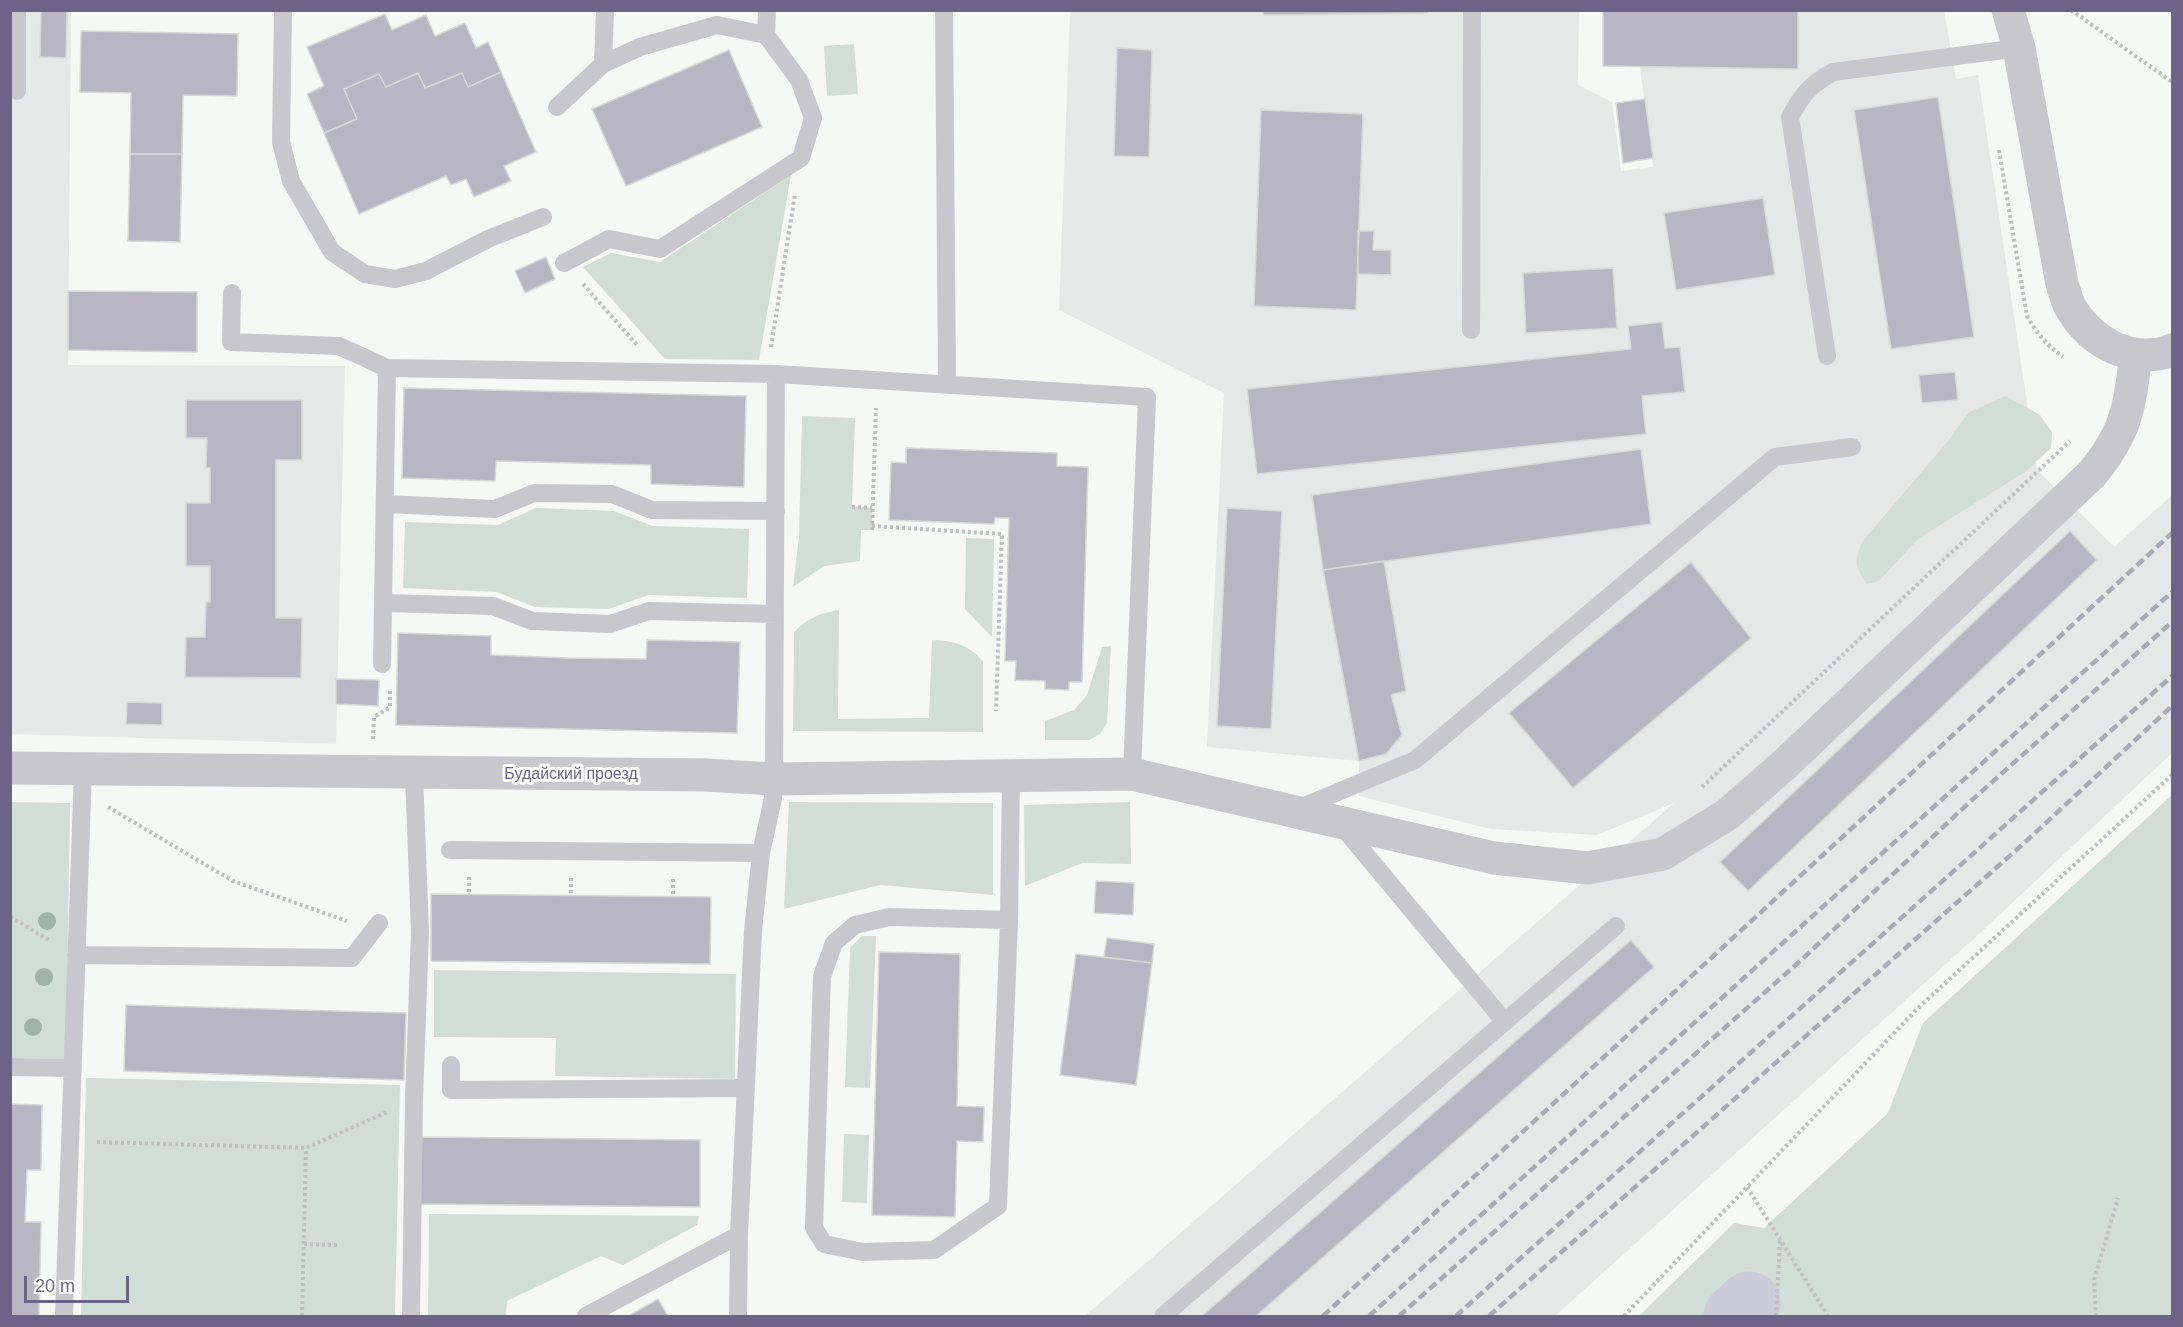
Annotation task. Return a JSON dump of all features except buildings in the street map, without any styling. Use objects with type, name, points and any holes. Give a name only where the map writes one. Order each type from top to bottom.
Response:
[{"type":"street","points":[[2008,10],[2019,48],[2062,284],[2070,309],[2087,329],[2112,347],[2136,355],[2158,356],[2172,350]]},
{"type":"street","name":"Будайский проезд","points":[[10,768],[82,780],[373,773],[695,775],[774,779],[1132,774],[1494,858],[1588,868],[1663,854],[1728,814],[1784,765],[2092,474],[2111,450],[2125,421],[2136,355]]},
{"type":"lane","points":[[17,10],[17,92]]},
{"type":"lane","points":[[283,10],[281,142],[291,182],[332,252],[365,274],[395,279],[426,271],[489,239],[543,217]]},
{"type":"lane","points":[[603,64],[605,10]]},
{"type":"lane","points":[[564,263],[609,239],[660,249],[801,158],[813,118],[799,80],[766,35],[767,10]]},
{"type":"lane","points":[[944,10],[947,384]]},
{"type":"lane","points":[[1471,330],[1472,10]]},
{"type":"lane","points":[[557,108],[603,64],[640,47],[717,25],[766,35]]},
{"type":"lane","points":[[1827,356],[1790,117],[1799,99],[1815,82],[1833,72],[2019,48]]},
{"type":"lane","points":[[232,293],[231,342],[339,346],[387,368],[771,374],[1147,397],[1132,774]]},
{"type":"lane","points":[[382,664],[387,368]]},
{"type":"lane","points":[[738,1317],[739,1235],[753,931],[761,853],[773,798],[774,779],[776,511],[771,374]]},
{"type":"lane","points":[[1291,812],[1415,760],[1775,457],[1852,447]]},
{"type":"lane","points":[[385,504],[495,509],[534,493],[612,494],[652,510],[776,511]]},
{"type":"lane","points":[[383,603],[493,606],[532,621],[610,624],[649,611],[775,614]]},
{"type":"lane","points":[[411,1317],[414,1099],[420,932],[414,774]]},
{"type":"lane","points":[[1009,920],[888,916],[855,925],[834,943],[822,976],[814,1204],[814,1228],[824,1244],[863,1252],[934,1250],[998,1206],[1009,920],[1011,776]]},
{"type":"lane","points":[[64,1317],[82,780]]},
{"type":"lane","points":[[1340,824],[1505,1022]]},
{"type":"lane","points":[[450,850],[761,853]]},
{"type":"lane","points":[[76,955],[352,958],[376,926]]},
{"type":"lane","points":[[1163,1317],[1616,926]]},
{"type":"lane","points":[[451,1065],[451,1090],[746,1088]]},
{"type":"lane","points":[[10,1067],[72,1068]]},
{"type":"lane","points":[[586,1317],[739,1235]]},
{"type":"path","points":[[2070,10],[2172,82]]},
{"type":"path","points":[[1998,144],[2027,316],[2049,347],[2066,359]]},
{"type":"path","points":[[771,374],[801,158]]},
{"type":"path","points":[[564,263],[661,372]]},
{"type":"path","points":[[876,405],[872,528],[1002,534],[996,711]]},
{"type":"path","points":[[1695,793],[2074,437]]},
{"type":"path","points":[[852,507],[872,508]]},
{"type":"path","points":[[373,773],[374,717],[390,707],[390,679],[382,664]]},
{"type":"path","points":[[1624,1317],[1917,1009],[2172,775]]},
{"type":"path","points":[[82,780],[233,881],[376,926]]},
{"type":"path","points":[[10,917],[76,955]]},
{"type":"path","points":[[69,1141],[306,1148],[414,1099]]},
{"type":"path","points":[[302,1317],[306,1148]]},
{"type":"path","points":[[1748,1187],[1828,1317]]},
{"type":"path","points":[[2096,1317],[2094,1280],[2118,1198]]},
{"type":"path","points":[[1776,1317],[1780,1239]]},
{"type":"path","points":[[304,1244],[338,1245]]},
{"type":"shaded area","points":[[11,11],[71,11],[68,365],[345,366],[336,744],[11,734]]},
{"type":"shaded area","points":[[1070,11],[1579,11],[1578,85],[1612,102],[1621,171],[1653,167],[1640,67],[1798,69],[1798,11],[1944,11],[1956,79],[1978,75],[2037,470],[2114,547],[2172,495],[2172,753],[1978,935],[1555,1316],[1085,1316],[1674,803],[1597,835],[1491,829],[1359,796],[1359,761],[1207,747],[1224,393],[1059,310]]},
{"type":"shaded area","points":[[854,44],[858,94],[827,96],[824,46]]},
{"type":"shaded area","points":[[791,175],[759,360],[665,359],[583,267],[611,253],[660,262]]},
{"type":"shaded area","points":[[2006,396],[2040,415],[2052,432],[2051,448],[2025,472],[1918,539],[1879,581],[1867,584],[1857,564],[1862,542],[1948,441],[1969,412]]},
{"type":"shaded area","points":[[802,416],[855,418],[852,506],[872,508],[872,530],[861,530],[860,561],[824,566],[793,587],[799,537]]},
{"type":"shaded area","points":[[536,508],[614,511],[653,526],[749,529],[747,598],[648,595],[609,609],[535,607],[497,592],[403,588],[405,522],[498,525]]},
{"type":"shaded area","points":[[966,538],[994,539],[992,637],[965,609]]},
{"type":"shaded area","points":[[839,610],[838,719],[929,718],[932,640],[940,640],[966,647],[983,661],[983,732],[793,731],[794,632],[815,617]]},
{"type":"shaded area","points":[[1111,646],[1107,723],[1100,734],[1089,740],[1045,740],[1045,721],[1074,710],[1087,695],[1102,647]]},
{"type":"shaded area","points":[[2172,795],[2172,1316],[1639,1316],[1734,1223],[1764,1228],[1888,1113],[1923,1023]]},
{"type":"shaded area","points":[[11,802],[70,803],[66,1059],[11,1058]]},
{"type":"shaded area","points":[[789,802],[993,803],[993,895],[880,885],[784,909]]},
{"type":"shaded area","points":[[1130,802],[1131,864],[1082,863],[1025,886],[1024,805]]},
{"type":"shaded area","points":[[862,936],[876,936],[870,1088],[845,1087],[850,948]]},
{"type":"shaded area","points":[[434,970],[736,974],[735,1079],[555,1076],[556,1038],[434,1037]]},
{"type":"shaded area","points":[[86,1078],[400,1085],[395,1316],[81,1316]]},
{"type":"shaded area","points":[[844,1134],[869,1135],[867,1203],[842,1202]]},
{"type":"shaded area","points":[[429,1214],[699,1216],[697,1225],[623,1265],[601,1256],[507,1301],[506,1316],[428,1316]]},
{"type":"waterway","points":[[1730,1299],[1738,1314]]},
{"type":"waterway","points":[[1735,1316],[1749,1303]]},
{"type":"railway","points":[[1323,1316],[2172,533]]},
{"type":"railway","points":[[1369,1316],[2172,592]]},
{"type":"railway","points":[[1399,1316],[1798,963],[1973,799],[2172,622]]},
{"type":"railway","points":[[1456,1316],[2172,676]]},
{"type":"railway","points":[[1489,1316],[2022,845],[2172,706]]}]
